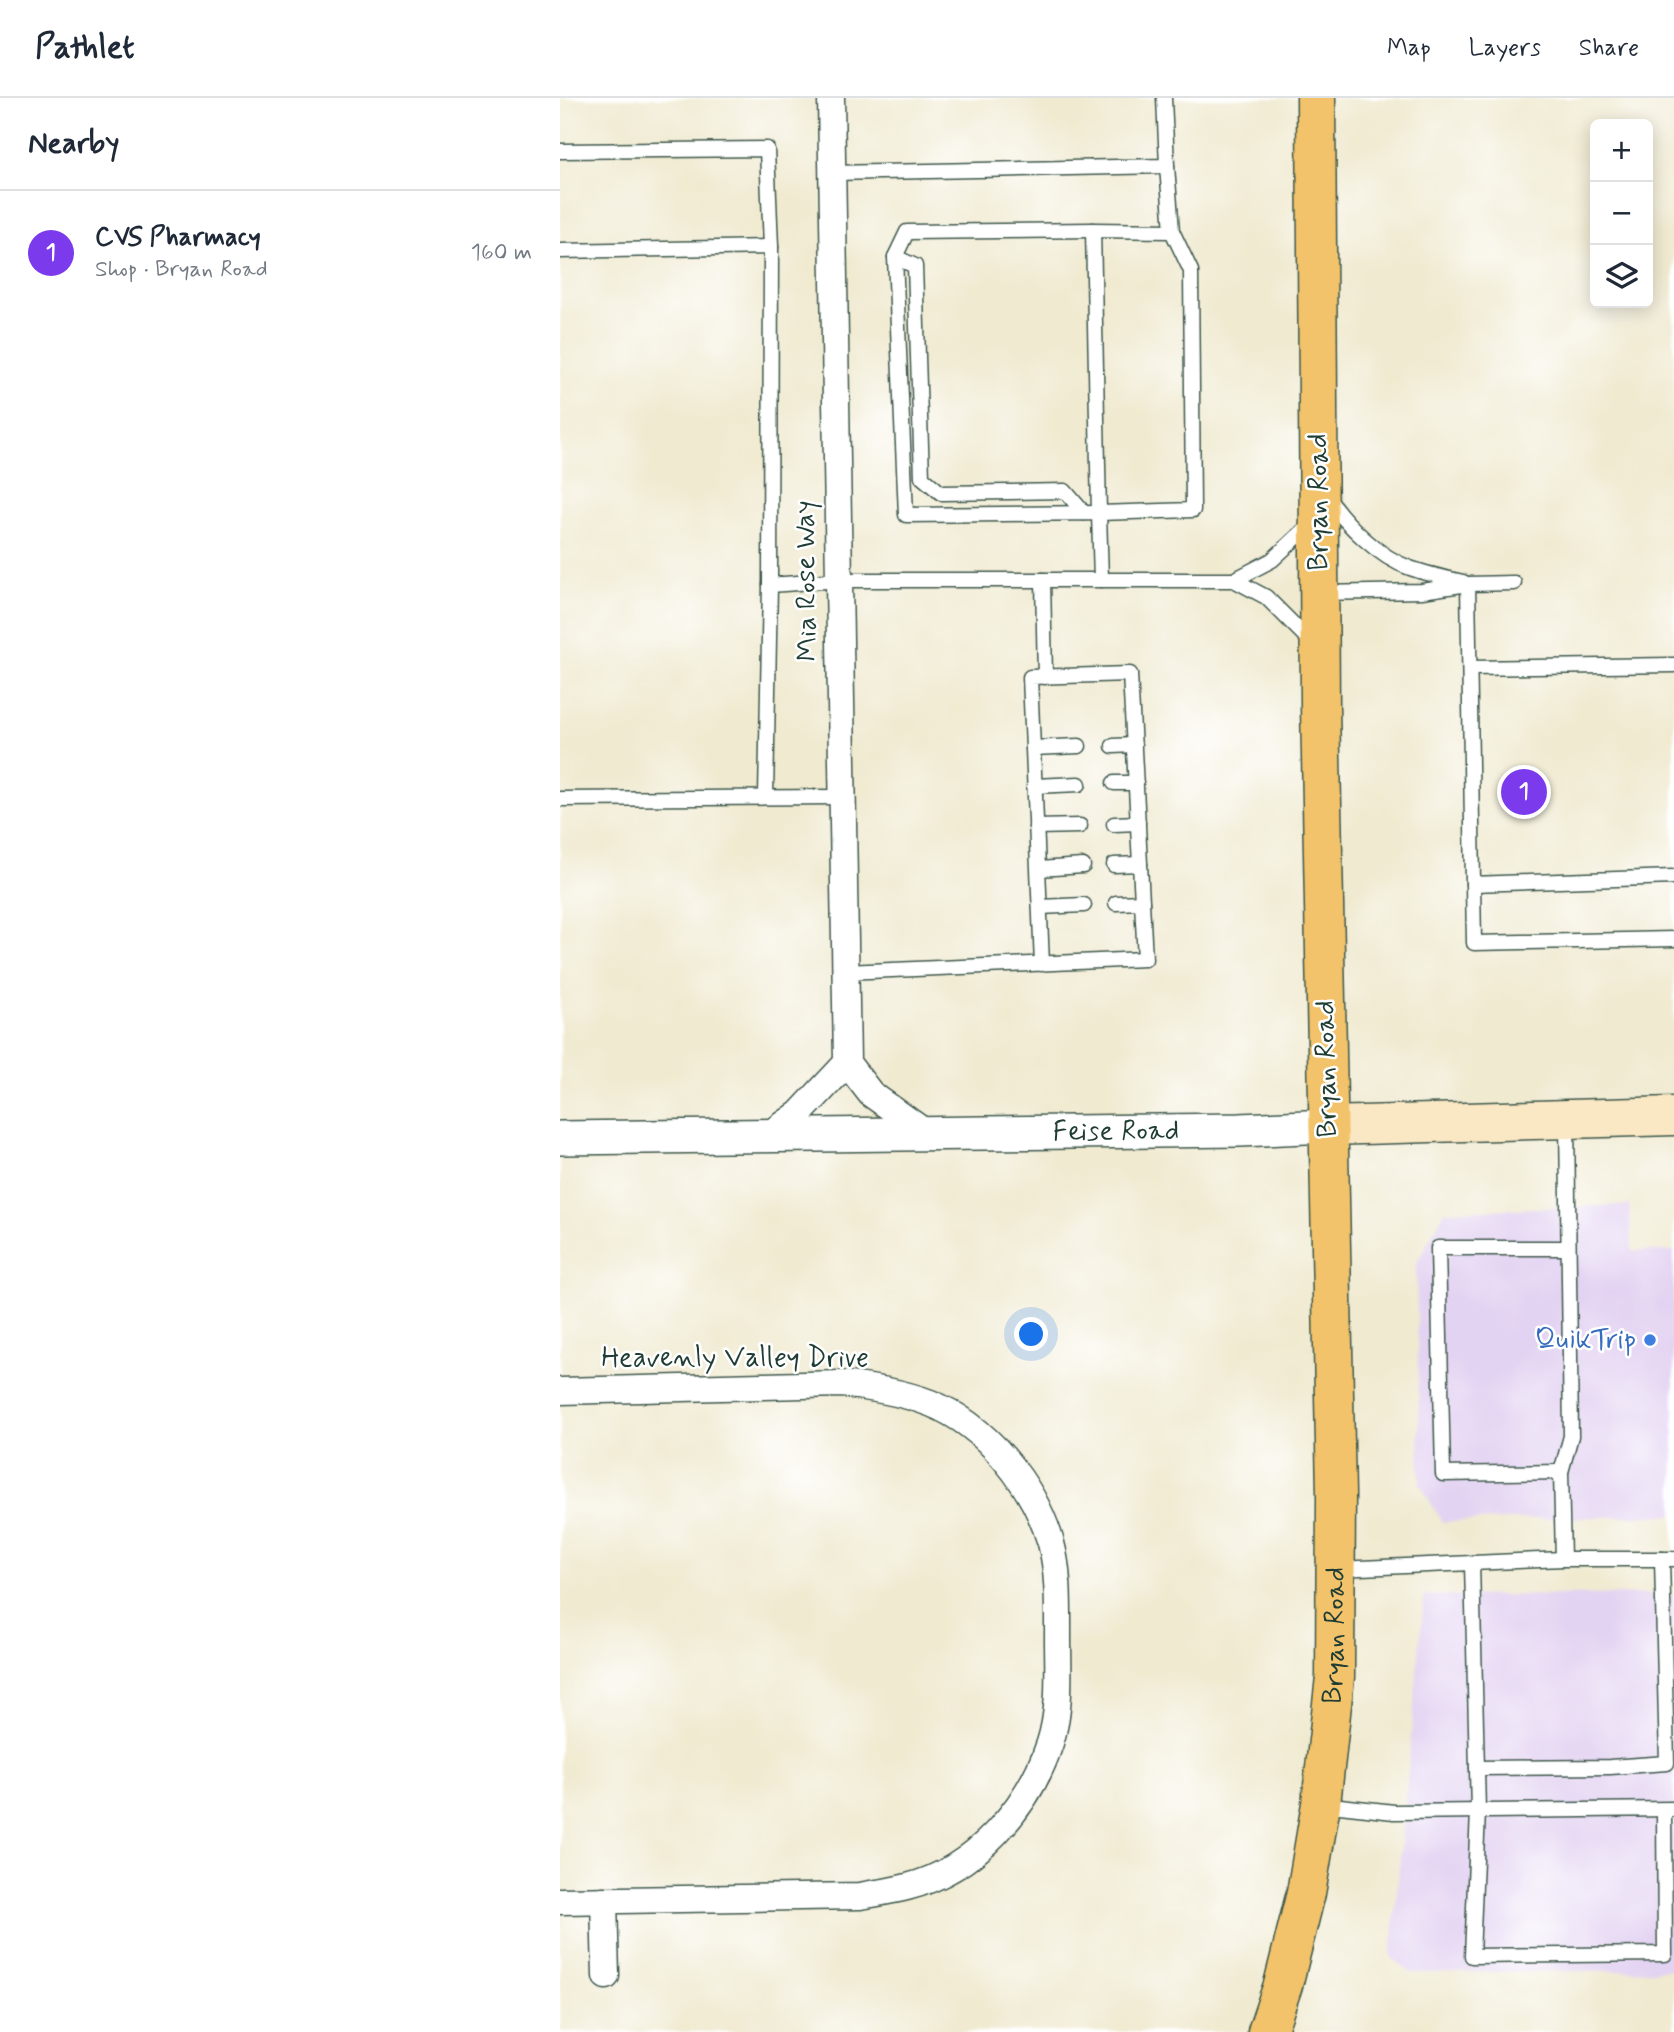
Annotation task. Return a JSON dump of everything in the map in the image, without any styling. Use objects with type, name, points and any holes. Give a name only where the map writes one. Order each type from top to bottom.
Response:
[{"type":"main road","name":"Bryan Road","points":[[1267,2032],[1283,1985],[1306,1893],[1321,1804],[1335,1677],[1337,1569],[1320,652],[1316,98]]},
{"type":"main road","name":"Feise Road","points":[[1328,1126],[1674,1116]]},
{"type":"street","name":"Mia Rose Way","points":[[831,98],[847,1063]]},
{"type":"street","points":[[769,1135],[799,1114],[847,1063],[871,1094],[926,1133]]},
{"type":"street","name":"Feise Road","points":[[560,1139],[1240,1130],[1328,1126]]},
{"type":"street","name":"Heavenly Valley Drive","points":[[560,1391],[842,1384],[888,1390],[932,1404],[968,1426],[1003,1456],[1031,1496],[1051,1543],[1058,1593],[1059,1692],[1051,1741],[1031,1786],[995,1836],[953,1868],[909,1887],[860,1896],[560,1900]]},
{"type":"street","points":[[604,1900],[606,1976]]},
{"type":"lane","points":[[1164,98],[1172,231],[1191,271],[1193,509],[906,515],[895,257],[907,232],[1172,231]]},
{"type":"lane","points":[[560,151],[767,149],[771,247],[771,585],[766,797]]},
{"type":"lane","points":[[832,173],[1167,166]]},
{"type":"lane","points":[[1093,230],[1101,580]]},
{"type":"lane","points":[[560,251],[771,247]]},
{"type":"lane","points":[[895,257],[915,266],[922,477],[941,493],[1065,491],[1084,513]]},
{"type":"lane","points":[[771,585],[839,580],[1234,580],[1272,560],[1320,500],[1407,568],[1468,584]]},
{"type":"lane","points":[[1043,580],[1045,677]]},
{"type":"lane","points":[[1234,580],[1266,597],[1292,620],[1320,652]]},
{"type":"lane","points":[[1320,593],[1422,591],[1468,584],[1514,583]]},
{"type":"lane","points":[[1468,584],[1475,943],[1674,939]]},
{"type":"lane","points":[[1471,668],[1674,665]]},
{"type":"lane","points":[[845,972],[1042,964],[1144,959],[1130,674],[1030,677],[1042,964]]},
{"type":"lane","points":[[1113,746],[1134,745]]},
{"type":"lane","points":[[1033,748],[1079,746]]},
{"type":"lane","points":[[1114,783],[1136,783]]},
{"type":"lane","points":[[1034,786],[1079,784]]},
{"type":"lane","points":[[560,799],[842,797]]},
{"type":"lane","points":[[1114,824],[1138,823]]},
{"type":"lane","points":[[1036,827],[1080,826]]},
{"type":"lane","points":[[1114,865],[1140,864]]},
{"type":"lane","points":[[1039,869],[1083,866]]},
{"type":"lane","points":[[1473,884],[1674,877]]},
{"type":"lane","points":[[1116,903],[1142,902]]},
{"type":"lane","points":[[1040,907],[1084,905]]},
{"type":"lane","points":[[1563,1559],[1561,1472],[1571,1436],[1567,1121]]},
{"type":"lane","points":[[1561,1472],[1443,1474],[1438,1248],[1567,1248]]},
{"type":"lane","points":[[1337,1569],[1563,1559],[1668,1559],[1667,1763],[1610,1767],[1477,1768]]},
{"type":"lane","points":[[1321,1804],[1394,1812],[1478,1811],[1669,1810],[1665,1954],[1472,1956],[1478,1811],[1472,1563]]},
{"type":"shaded area","points":[[1629,1205],[1632,1251],[1674,1251],[1674,1515],[1442,1522],[1420,1484],[1416,1264],[1445,1211]]},
{"type":"shaded area","points":[[1674,1594],[1674,1970],[1411,1973],[1391,1957],[1424,1596]]},
{"type":"place","name":"CVS Pharmacy","points":[[1524,792]]},
{"type":"place","name":"QuikTrip","points":[[1650,1340]]}]
